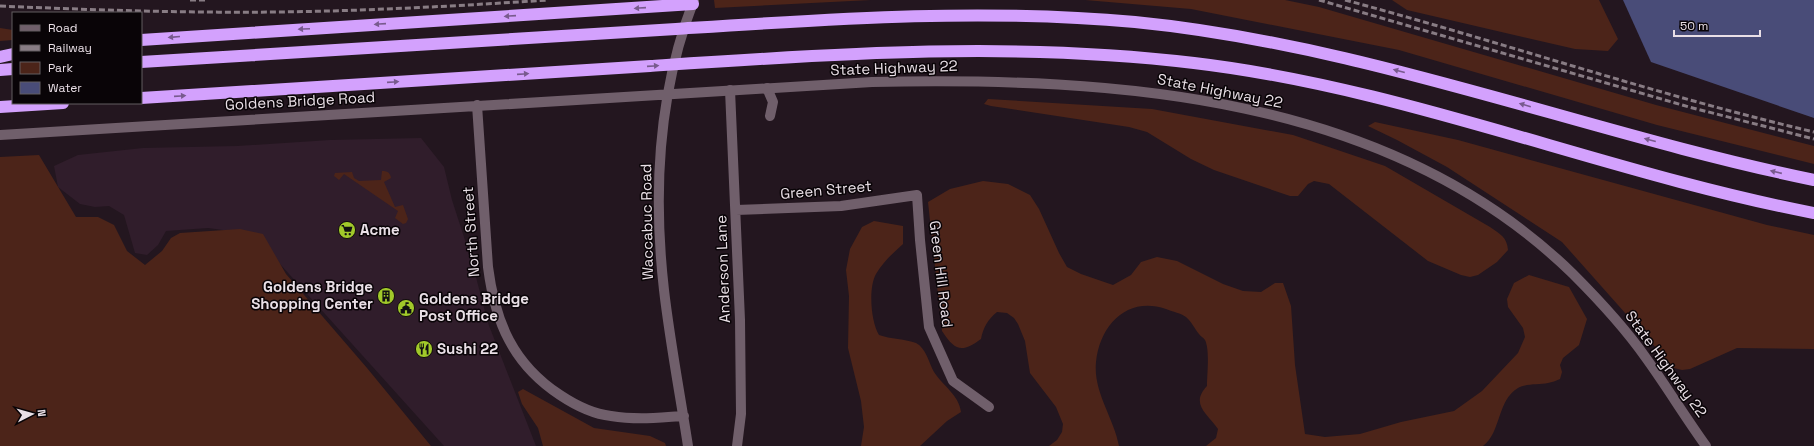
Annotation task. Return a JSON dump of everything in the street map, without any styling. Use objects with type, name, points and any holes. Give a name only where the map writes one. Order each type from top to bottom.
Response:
[{"type":"highway","points":[[142,40],[694,2]]},
{"type":"highway","points":[[142,62],[884,16],[1010,15],[1136,22],[1265,40],[1326,53],[1449,84],[1730,162],[1814,180]]},
{"type":"highway","points":[[142,98],[824,55],[1009,51],[1134,57],[1197,63],[1319,84],[1433,112],[1647,172],[1814,213]]},
{"type":"highway","points":[[0,57],[12,54]]},
{"type":"highway","points":[[0,70],[12,69]]},
{"type":"highway","points":[[0,107],[47,104]]},
{"type":"main road","name":"Waccabuc Road","points":[[688,446],[663,284],[660,227],[660,161],[666,103],[673,69],[694,2]]},
{"type":"main road","name":"State Highway 22","points":[[601,98],[872,82],[961,81],[1039,83],[1101,88],[1213,102],[1287,119],[1358,141],[1400,159],[1457,188],[1517,226],[1544,248],[1572,273],[1623,327],[1646,357],[1706,446]]},
{"type":"main road","points":[[767,88],[773,102],[770,116]]},
{"type":"main road","name":"Anderson Lane","points":[[730,90],[741,343],[741,414],[737,446]]},
{"type":"main road","name":"Goldens Bridge Road","points":[[0,135],[601,98]]},
{"type":"main road","name":"North Street","points":[[477,105],[491,294],[497,316],[517,355],[532,373],[551,390],[570,402],[589,411],[609,416],[631,418],[684,416]]},
{"type":"main road","name":"Green Street","points":[[736,210],[841,206],[917,195]]},
{"type":"main road","name":"Green Hill Road","points":[[917,195],[929,327],[953,381],[989,407]]},
{"type":"shaded area","points":[[421,138],[444,167],[452,200],[472,262],[488,323],[536,446],[444,446],[253,234],[208,228],[166,231],[158,245],[147,255],[135,253],[124,215],[109,206],[95,207],[80,204],[58,187],[54,166],[78,155],[143,148],[237,146],[330,140]]},
{"type":"green space","points":[[714,0],[871,0],[715,8]]},
{"type":"green space","points":[[1085,0],[1285,0],[1319,7],[1656,105],[1814,146],[1814,164],[1657,125],[1399,50],[1191,9]]},
{"type":"green space","points":[[1392,0],[1599,0],[1618,39],[1608,51],[1575,49],[1407,10]]},
{"type":"green space","points":[[0,28],[12,30],[12,40],[0,41]]},
{"type":"green space","points":[[988,99],[1152,109],[1293,135],[1385,166],[1490,227],[1505,239],[1508,250],[1497,262],[1478,275],[1470,277],[1461,275],[1428,261],[1329,184],[1314,181],[1308,184],[1298,196],[1290,196],[1214,170],[1191,159],[1147,132],[1129,127],[984,104]]},
{"type":"green space","points":[[1375,122],[1458,140],[1767,225],[1814,235],[1814,349],[1737,348],[1690,369],[1682,370],[1674,368],[1562,242],[1447,167],[1368,126]]},
{"type":"green space","points":[[39,155],[76,217],[98,217],[114,225],[127,251],[145,265],[162,251],[171,238],[180,233],[240,229],[263,234],[286,274],[367,368],[431,446],[0,446],[0,157]]},
{"type":"green space","points":[[382,171],[390,174],[391,178],[384,182],[395,207],[403,205],[408,219],[406,223],[403,224],[395,218],[398,211],[344,174],[339,180],[334,176],[335,173],[352,172],[354,178],[359,181],[381,180]]},
{"type":"green space","points":[[983,181],[1008,184],[1030,195],[1039,209],[1067,267],[1081,274],[1113,285],[1131,275],[1141,262],[1157,257],[1177,261],[1223,284],[1243,291],[1261,292],[1275,283],[1283,283],[1291,306],[1295,365],[1305,434],[1325,437],[1360,434],[1401,422],[1454,411],[1482,391],[1518,353],[1525,337],[1523,328],[1508,307],[1507,299],[1514,283],[1529,275],[1569,287],[1587,319],[1579,345],[1563,358],[1560,365],[1562,372],[1560,379],[1548,383],[1522,386],[1511,393],[1502,408],[1493,433],[1483,446],[1206,446],[1216,438],[1218,429],[1205,413],[1200,403],[1202,392],[1207,386],[1207,344],[1186,317],[1166,309],[1152,306],[1140,306],[1128,310],[1118,316],[1110,325],[1103,336],[1096,362],[1098,384],[1119,446],[1049,446],[1057,440],[1062,432],[1063,424],[1056,407],[1030,373],[1025,341],[1014,318],[1007,313],[997,312],[986,324],[981,339],[964,348],[959,348],[951,343],[942,331],[928,202],[950,189]]},
{"type":"green space","points":[[874,221],[903,226],[903,244],[882,266],[876,274],[874,280],[871,296],[872,314],[876,329],[879,335],[916,343],[919,345],[925,352],[934,372],[954,396],[960,406],[961,412],[947,421],[920,446],[861,446],[864,427],[861,401],[848,348],[849,296],[846,270],[850,249],[862,227]]},
{"type":"green space","points":[[523,389],[594,428],[650,436],[665,443],[666,446],[543,446],[538,428],[522,404],[518,392]]},
{"type":"water","points":[[1623,0],[1814,0],[1814,118],[1651,62]]},
{"type":"railway","points":[[190,0],[205,0]]},
{"type":"railway","points":[[0,6],[138,11],[276,12],[344,11],[548,0]]},
{"type":"railway","points":[[1319,0],[1689,107],[1814,139]]},
{"type":"railway","points":[[1345,0],[1696,102],[1814,132]]},
{"type":"place","name":"Acme","points":[[347,230]]},
{"type":"place","name":"Goldens Bridge Shopping Center","points":[[386,296]]},
{"type":"place","name":"Goldens Bridge Post Office","points":[[406,308]]},
{"type":"place","name":"Sushi 22","points":[[424,349]]}]
